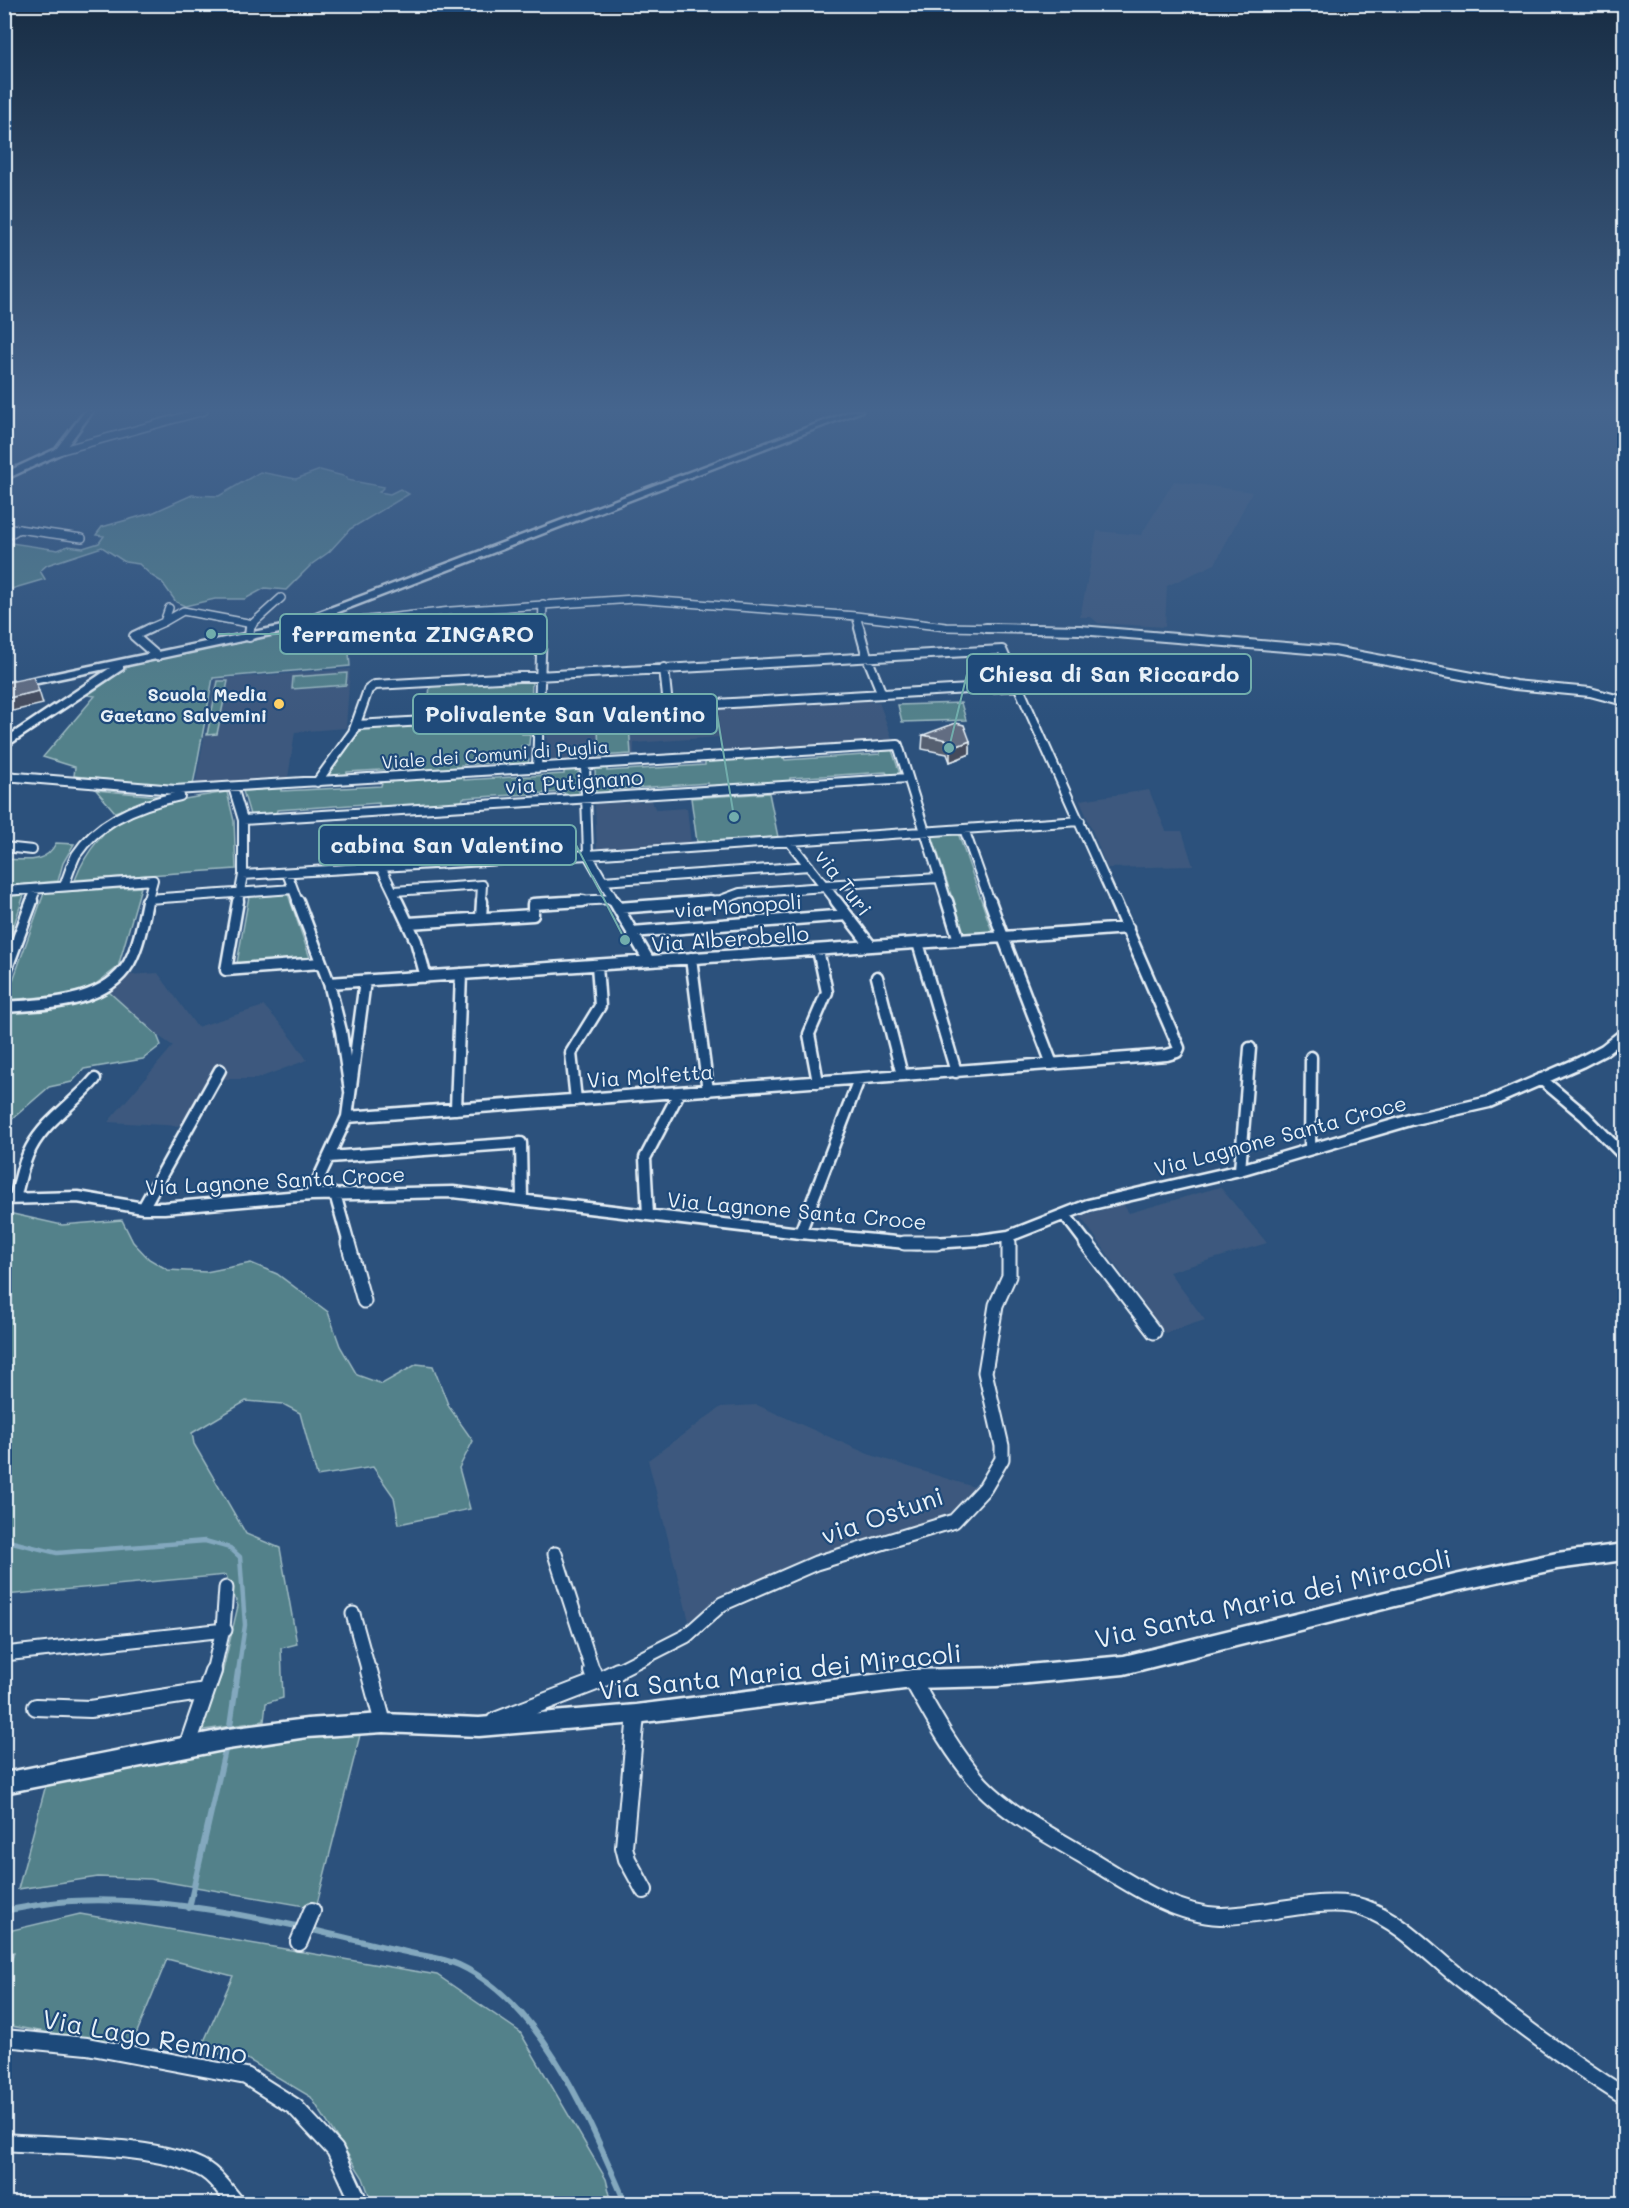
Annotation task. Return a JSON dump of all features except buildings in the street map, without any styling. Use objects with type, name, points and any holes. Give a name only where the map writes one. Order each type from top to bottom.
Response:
[{"type":"main road","points":[[4,687],[285,629],[587,514]]},
{"type":"main road","points":[[4,745],[127,662]]},
{"type":"main road","name":"Via Santa Maria dei Miracoli","points":[[4,1783],[187,1747],[307,1728],[383,1723],[479,1727],[636,1714],[912,1679],[997,1677],[1124,1665],[1455,1583],[1557,1561],[1624,1552]]},
{"type":"street","points":[[4,527],[82,538]]},
{"type":"street","points":[[4,538],[19,529]]},
{"type":"street","points":[[249,636],[250,626],[281,598]]},
{"type":"street","points":[[285,629],[543,604],[634,599],[856,616],[937,626],[1080,630],[1335,651],[1515,685],[1590,692],[1624,701]]},
{"type":"street","points":[[537,768],[543,604]]},
{"type":"street","points":[[164,622],[169,608]]},
{"type":"street","points":[[157,656],[134,636],[183,611],[252,624]]},
{"type":"street","points":[[856,616],[867,657],[882,694]]},
{"type":"street","points":[[317,782],[357,725],[368,690],[375,685],[994,649],[1004,651],[1128,928],[1003,937]]},
{"type":"street","points":[[664,668],[668,706]]},
{"type":"street","points":[[357,725],[1020,686]]},
{"type":"street","name":"Viale dei Comuni di Puglia","points":[[4,776],[157,791],[898,745],[959,940]]},
{"type":"street","points":[[585,765],[588,855],[649,961]]},
{"type":"street","name":"via Putignano","points":[[243,819],[908,778]]},
{"type":"street","points":[[64,886],[71,867],[84,845],[122,815],[160,800],[233,787],[243,819],[243,875],[242,892],[226,970],[321,963]]},
{"type":"street","points":[[243,875],[588,855],[1080,821]]},
{"type":"street","points":[[964,829],[1052,1064]]},
{"type":"street","name":"via Turi","points":[[789,841],[871,946]]},
{"type":"street","points":[[4,847],[32,850]]},
{"type":"street","points":[[603,881],[809,866]]},
{"type":"street","points":[[381,867],[409,923],[426,976]]},
{"type":"street","points":[[287,873],[329,983],[340,1030],[350,1091]]},
{"type":"street","points":[[409,923],[533,915],[533,904],[721,900],[740,893],[939,878]]},
{"type":"street","points":[[4,891],[153,880],[130,961],[112,981],[90,994],[70,1000],[4,1006]]},
{"type":"street","points":[[394,891],[482,885],[481,918]]},
{"type":"street","points":[[4,976],[36,889]]},
{"type":"street","points":[[148,898],[293,889]]},
{"type":"street","name":"via Monopoli","points":[[632,932],[847,915]]},
{"type":"street","name":"Via Molfetta","points":[[347,1117],[956,1072],[1167,1055],[1177,1052],[1178,1044],[1128,928]]},
{"type":"street","name":"Via Alberobello","points":[[329,983],[1003,937]]},
{"type":"street","points":[[918,943],[956,1072]]},
{"type":"street","points":[[818,950],[827,992],[822,1000],[817,1023],[809,1034],[818,1082]]},
{"type":"street","points":[[691,958],[708,1090]]},
{"type":"street","points":[[576,1100],[571,1053],[600,1006],[597,965]]},
{"type":"street","points":[[456,1109],[460,974]]},
{"type":"street","points":[[877,977],[902,1075]]},
{"type":"street","points":[[311,1195],[347,1117],[364,981]]},
{"type":"street","name":"Via Lagnone Santa Croce","points":[[10,1198],[78,1197],[143,1208],[227,1204],[311,1195],[453,1192],[800,1233],[917,1244],[980,1240],[1009,1236],[1088,1205],[1240,1170],[1414,1119],[1489,1102],[1581,1062],[1604,1050],[1624,1034]]},
{"type":"street","points":[[1240,1170],[1250,1048]]},
{"type":"street","points":[[1310,1149],[1311,1057]]},
{"type":"street","points":[[143,1208],[220,1070]]},
{"type":"street","points":[[10,1198],[31,1146],[46,1125],[87,1090],[95,1079]]},
{"type":"street","points":[[800,1233],[859,1079]]},
{"type":"street","points":[[1541,1079],[1585,1116],[1624,1156]]},
{"type":"street","points":[[648,1215],[645,1158],[679,1093]]},
{"type":"street","points":[[329,1157],[521,1143],[522,1200]]},
{"type":"street","points":[[335,1194],[364,1302]]},
{"type":"street","points":[[1065,1215],[1154,1332]]},
{"type":"street","name":"via Ostuni","points":[[479,1727],[596,1682],[687,1636],[722,1604],[816,1563],[954,1521],[986,1488],[1002,1459],[1002,1446],[985,1372],[996,1305],[1009,1276],[1009,1236]]},
{"type":"street","points":[[555,1554],[596,1682]]},
{"type":"street","points":[[187,1747],[225,1630],[226,1588]]},
{"type":"street","points":[[353,1614],[383,1723]]},
{"type":"street","points":[[4,1654],[225,1630]]},
{"type":"street","points":[[912,1679],[967,1766],[992,1796],[1023,1820],[1173,1906],[1203,1916],[1227,1917],[1335,1905],[1361,1906],[1385,1918],[1409,1935],[1544,2043],[1624,2096]]},
{"type":"street","points":[[36,1707],[90,1709],[206,1691]]},
{"type":"street","points":[[636,1714],[624,1847],[627,1859],[644,1890]]},
{"type":"street","points":[[299,1942],[312,1911]]},
{"type":"street","name":"Via Lago Remmo","points":[[4,2038],[87,2046],[246,2076],[295,2107],[334,2150],[360,2204]]},
{"type":"street","points":[[4,2142],[118,2151],[184,2160],[206,2171],[237,2204]]},
{"type":"shaded area","points":[[1154,514],[1241,514],[1215,564],[1167,586],[1165,627],[1098,623],[1091,617],[1080,617],[1097,531],[1141,535]]},
{"type":"shaded area","name":"Scuola Media Gaetano Salvemini","points":[[350,669],[346,728],[295,732],[288,778],[195,786],[215,679]]},
{"type":"shaded area","points":[[869,699],[871,702],[879,702],[893,741],[722,752],[719,737],[634,743],[634,757],[547,762],[547,718]]},
{"type":"shaded area","points":[[1149,790],[1166,831],[1182,831],[1193,866],[1107,868],[1080,800]]},
{"type":"shaded area","points":[[651,801],[656,810],[687,808],[691,844],[597,850],[595,804]]},
{"type":"shaded area","points":[[158,973],[197,1027],[264,1006],[287,1031],[307,1060],[256,1079],[208,1079],[182,1126],[108,1122],[173,1046],[157,1035],[109,992],[129,975]]},
{"type":"shaded area","points":[[1220,1187],[1267,1243],[1169,1272],[1205,1320],[1165,1333],[1080,1216],[1123,1204],[1129,1213]]},
{"type":"shaded area","points":[[757,1405],[868,1454],[977,1488],[948,1518],[802,1560],[714,1603],[689,1621],[648,1460],[721,1407]]},
{"type":"green space","points":[[148,514],[375,514],[350,529],[329,552],[312,564],[286,590],[265,588],[245,599],[215,599],[185,606],[176,602],[162,582],[139,564],[125,562],[102,547],[47,565],[40,571],[45,579],[8,590],[5,588],[5,542],[58,550],[68,546],[83,548],[99,543],[104,536],[96,535],[102,527]]},
{"type":"green space","points":[[347,627],[350,666],[213,678],[193,785],[167,786],[74,776],[75,767],[43,757],[95,696],[88,695],[131,665],[293,630]]},
{"type":"green space","points":[[347,673],[346,685],[292,689],[293,677]]},
{"type":"green space","points":[[532,679],[531,711],[427,718],[430,685]]},
{"type":"green space","points":[[218,681],[228,681],[217,734],[207,735]]},
{"type":"green space","points":[[961,703],[966,720],[902,722],[898,705]]},
{"type":"green space","points":[[531,718],[531,721],[522,722],[522,734],[530,734],[529,745],[521,746],[521,760],[529,759],[528,764],[504,766],[503,762],[414,771],[414,768],[347,772],[346,775],[327,777],[362,728]]},
{"type":"green space","points":[[629,725],[631,754],[599,756],[598,727]]},
{"type":"green space","points":[[892,750],[900,774],[888,775],[886,772],[790,778],[790,782],[709,787],[708,783],[609,790],[609,793],[596,794],[595,768],[607,768],[607,771],[705,765],[705,761],[783,756],[785,760],[880,754],[880,751]]},
{"type":"green space","points":[[564,770],[578,770],[579,795],[565,796],[564,792],[463,798],[462,802],[379,807],[379,803],[277,810],[276,814],[250,815],[243,791],[381,786],[382,782],[564,774]]},
{"type":"green space","points":[[96,790],[158,796],[115,812]]},
{"type":"green space","points":[[227,792],[234,821],[236,869],[75,880],[86,856],[101,837],[117,823],[156,806]]},
{"type":"green space","points":[[769,793],[778,837],[697,842],[691,798]]},
{"type":"green space","points":[[958,833],[993,934],[964,936],[932,835]]},
{"type":"green space","points":[[56,843],[74,844],[63,863],[58,881],[5,886],[6,859],[41,858],[52,850]]},
{"type":"green space","points":[[141,887],[118,967],[93,986],[67,995],[6,1000],[44,893]]},
{"type":"green space","points":[[288,894],[310,958],[237,963],[249,896]]},
{"type":"green space","points":[[24,895],[5,951],[5,897]]},
{"type":"green space","points":[[109,992],[157,1035],[161,1045],[143,1059],[84,1069],[72,1082],[49,1087],[5,1125],[5,1014],[83,1003]]},
{"type":"green space","points":[[4,1212],[62,1225],[122,1220],[133,1242],[149,1259],[168,1270],[206,1272],[251,1263],[277,1274],[328,1312],[340,1346],[357,1375],[382,1384],[417,1364],[433,1366],[449,1407],[473,1441],[459,1468],[470,1509],[399,1524],[394,1497],[373,1467],[317,1476],[300,1413],[283,1404],[246,1401],[192,1433],[194,1444],[246,1534],[280,1548],[297,1644],[281,1648],[283,1698],[266,1703],[264,1721],[197,1731],[222,1674],[238,1606],[226,1575],[5,1595]]},
{"type":"green space","points":[[323,1735],[360,1735],[316,1908],[150,1879],[98,1877],[18,1889],[47,1781],[254,1741]]},
{"type":"green space","points":[[80,1914],[437,1975],[520,2032],[606,2179],[612,2203],[372,2203],[363,2178],[311,2097],[237,2053],[198,2055],[233,1976],[167,1959],[131,2047],[5,2025],[5,1981],[14,1952],[5,1952],[4,1932]]},
{"type":"waterway","points":[[4,1540],[57,1553],[205,1541],[230,1548],[240,1557],[245,1625],[238,1672]]},
{"type":"waterway","points":[[229,1733],[238,1671]]},
{"type":"waterway","points":[[189,1906],[226,1746]]},
{"type":"waterway","points":[[4,1911],[63,1902],[101,1900],[189,1906]]},
{"type":"waterway","points":[[189,1906],[301,1927]]},
{"type":"waterway","points":[[308,1929],[449,1961],[489,1983],[516,2008],[540,2037],[561,2069],[597,2138],[626,2204]]},
{"type":"place","name":"ferramenta ZINGARO","points":[[211,634]]},
{"type":"place","name":"Scuola Media Gaetano Salvemini","points":[[279,704]]},
{"type":"place","name":"Chiesa di San Riccardo","points":[[949,748]]},
{"type":"place","name":"Polivalente San Valentino","points":[[734,817]]},
{"type":"place","name":"cabina San Valentino","points":[[625,940]]}]
